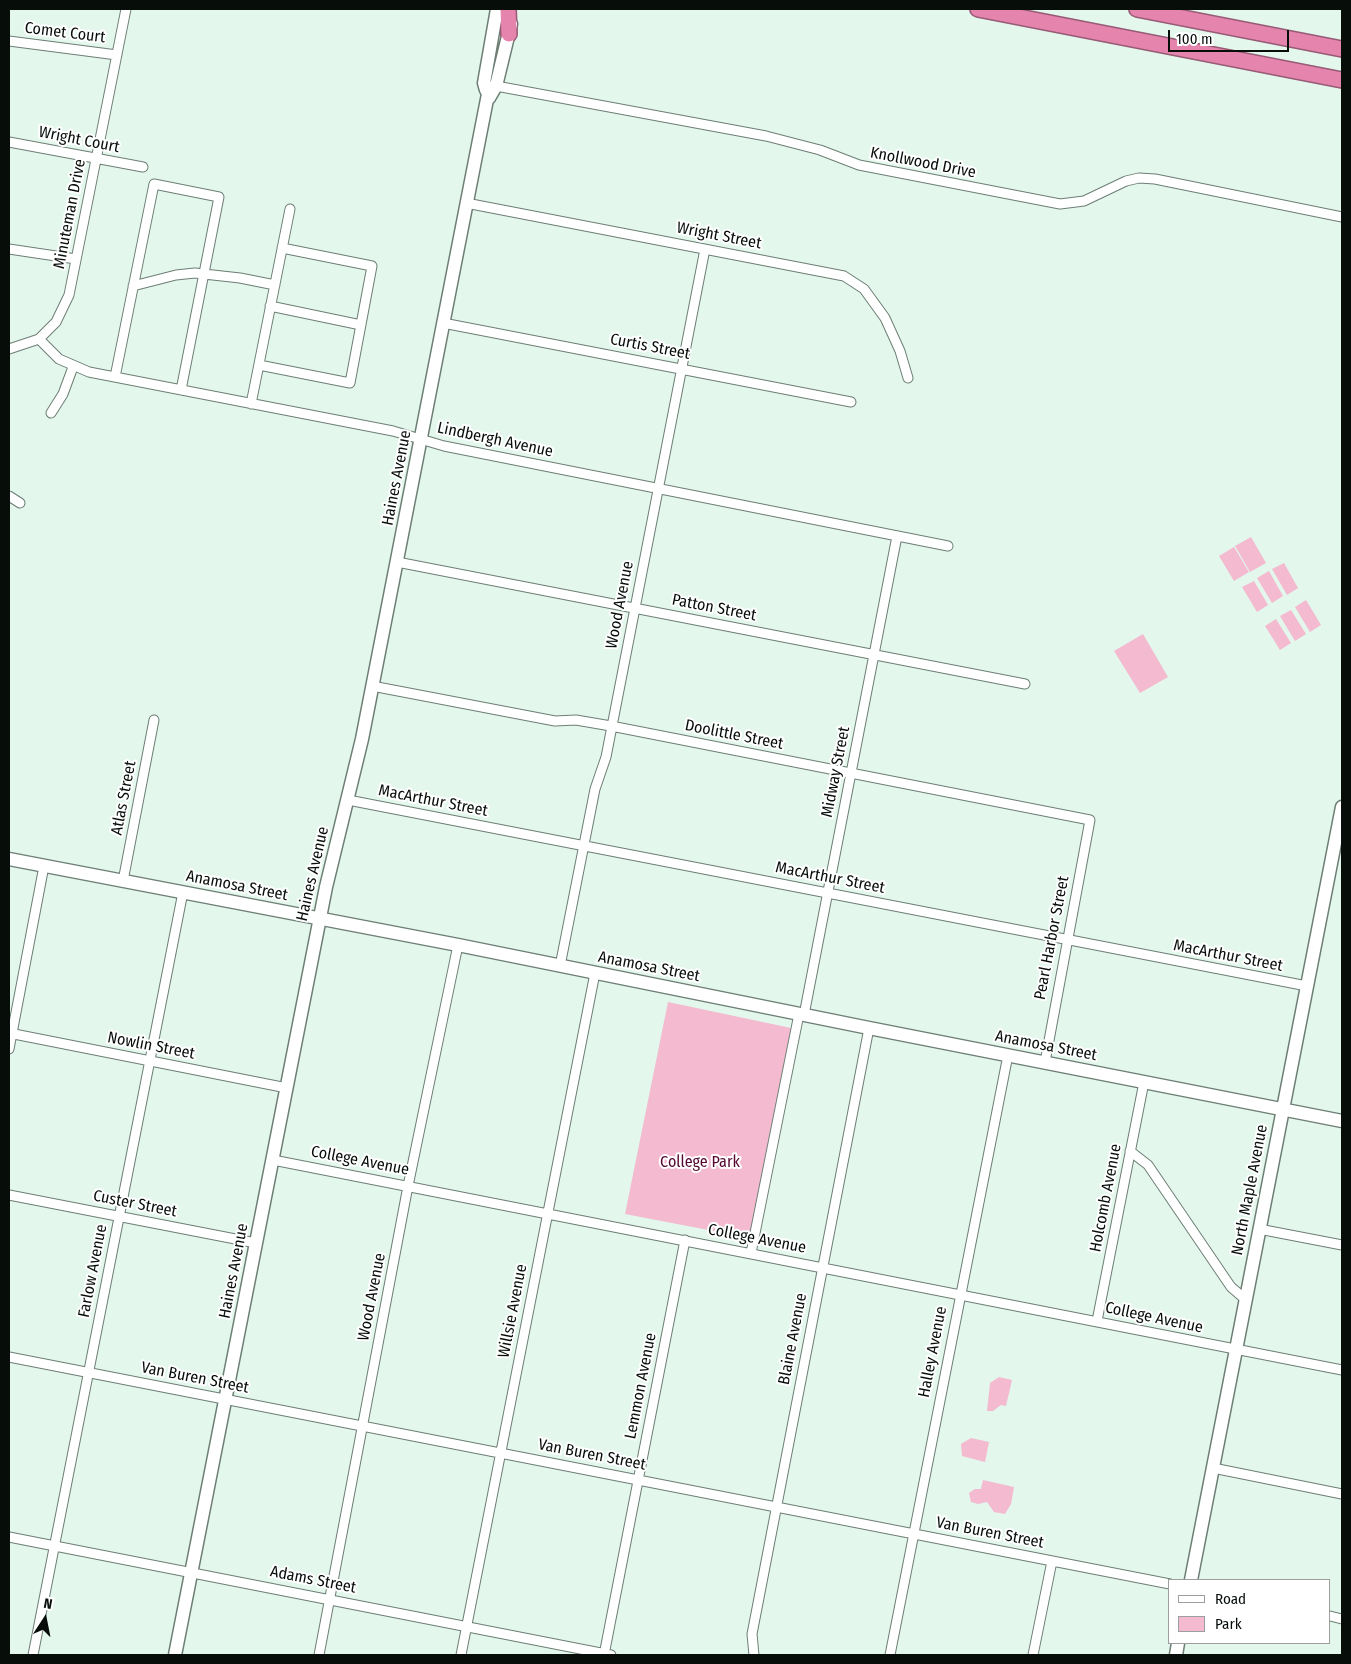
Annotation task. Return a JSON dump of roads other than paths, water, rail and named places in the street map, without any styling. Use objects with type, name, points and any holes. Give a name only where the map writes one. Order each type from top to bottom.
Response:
[{"type":"highway","points":[[978,9],[1342,80]]},
{"type":"highway","points":[[1137,9],[1342,49]]},
{"type":"highway","points":[[500,11],[509,34]]},
{"type":"main road","points":[[490,85],[509,34],[515,9]]},
{"type":"main road","points":[[490,85],[500,11]]},
{"type":"main road","name":"Haines Avenue","points":[[175,1655],[319,918],[330,864],[348,800],[372,686],[490,85]]},
{"type":"main road","name":"North Maple Avenue","points":[[1191,1579],[1342,806]]},
{"type":"main road","name":"Anamosa Street","points":[[9,859],[458,944],[869,1028],[1342,1121]]},
{"type":"street","name":"Minuteman Drive","points":[[39,339],[63,311],[69,295],[126,9]]},
{"type":"street","name":"Comet Court","points":[[9,41],[117,55]]},
{"type":"street","name":"Knollwood Drive","points":[[490,85],[766,136],[812,148],[859,165],[1060,204],[1084,201],[1126,181],[1139,178],[1155,179],[1342,217]]},
{"type":"street","name":"Wright Court","points":[[9,142],[143,167]]},
{"type":"street","points":[[115,377],[154,184],[219,197],[181,390]]},
{"type":"street","name":"Wright Street","points":[[466,203],[831,272],[854,282],[864,289],[885,318],[900,352],[908,378]]},
{"type":"street","points":[[251,404],[290,209]]},
{"type":"street","points":[[259,364],[350,382],[372,266],[282,248]]},
{"type":"street","points":[[9,249],[76,259]]},
{"type":"street","name":"Wood Avenue","points":[[560,966],[595,789],[606,757],[705,249]]},
{"type":"street","points":[[133,286],[176,275],[204,273],[274,285]]},
{"type":"street","points":[[270,306],[361,324]]},
{"type":"street","name":"Curtis Street","points":[[443,323],[852,402]]},
{"type":"street","points":[[9,349],[39,339]]},
{"type":"street","name":"Lindbergh Avenue","points":[[39,339],[59,359],[73,367],[115,377],[393,431],[444,446],[948,546]]},
{"type":"street","points":[[51,413],[63,394],[73,367]]},
{"type":"street","points":[[9,496],[20,503]]},
{"type":"street","name":"Midway Street","points":[[751,1253],[828,893],[897,536]]},
{"type":"street","name":"Patton Street","points":[[397,562],[1026,684]]},
{"type":"street","name":"Doolittle Street","points":[[372,686],[555,720],[576,720],[611,726],[1090,820]]},
{"type":"street","name":"Atlas Street","points":[[123,881],[154,720]]},
{"type":"street","name":"MacArthur Street","points":[[348,800],[1307,986]]},
{"type":"street","name":"Pearl Harbor Street","points":[[1044,1062],[1090,820]]},
{"type":"street","points":[[9,1049],[10,1033],[44,866]]},
{"type":"street","name":"Farlow Avenue","points":[[34,1655],[183,892]]},
{"type":"street","name":"Wood Avenue","points":[[319,1655],[408,1186],[458,944]]},
{"type":"street","name":"Willsie Avenue","points":[[461,1655],[595,973]]},
{"type":"street","name":"Blaine Avenue","points":[[754,1655],[752,1634],[869,1028]]},
{"type":"street","name":"Nowlin Street","points":[[10,1033],[287,1088]]},
{"type":"street","name":"Halley Avenue","points":[[890,1655],[1008,1055]]},
{"type":"street","name":"Holcomb Avenue","points":[[1097,1321],[1144,1082]]},
{"type":"street","points":[[1130,1151],[1148,1165],[1231,1287],[1245,1299]]},
{"type":"street","name":"College Avenue","points":[[273,1160],[1342,1370]]},
{"type":"street","name":"Custer Street","points":[[9,1195],[256,1243]]},
{"type":"street","points":[[1259,1229],[1342,1245]]},
{"type":"street","name":"Lemmon Avenue","points":[[606,1655],[685,1240]]},
{"type":"street","name":"Van Buren Street","points":[[9,1357],[1168,1584]]},
{"type":"street","points":[[1213,1468],[1342,1494]]},
{"type":"street","name":"Adams Street","points":[[9,1537],[606,1655]]},
{"type":"street","points":[[1033,1655],[1052,1561]]},
{"type":"park label","name":"College Park","points":[[700,1163]]}]
